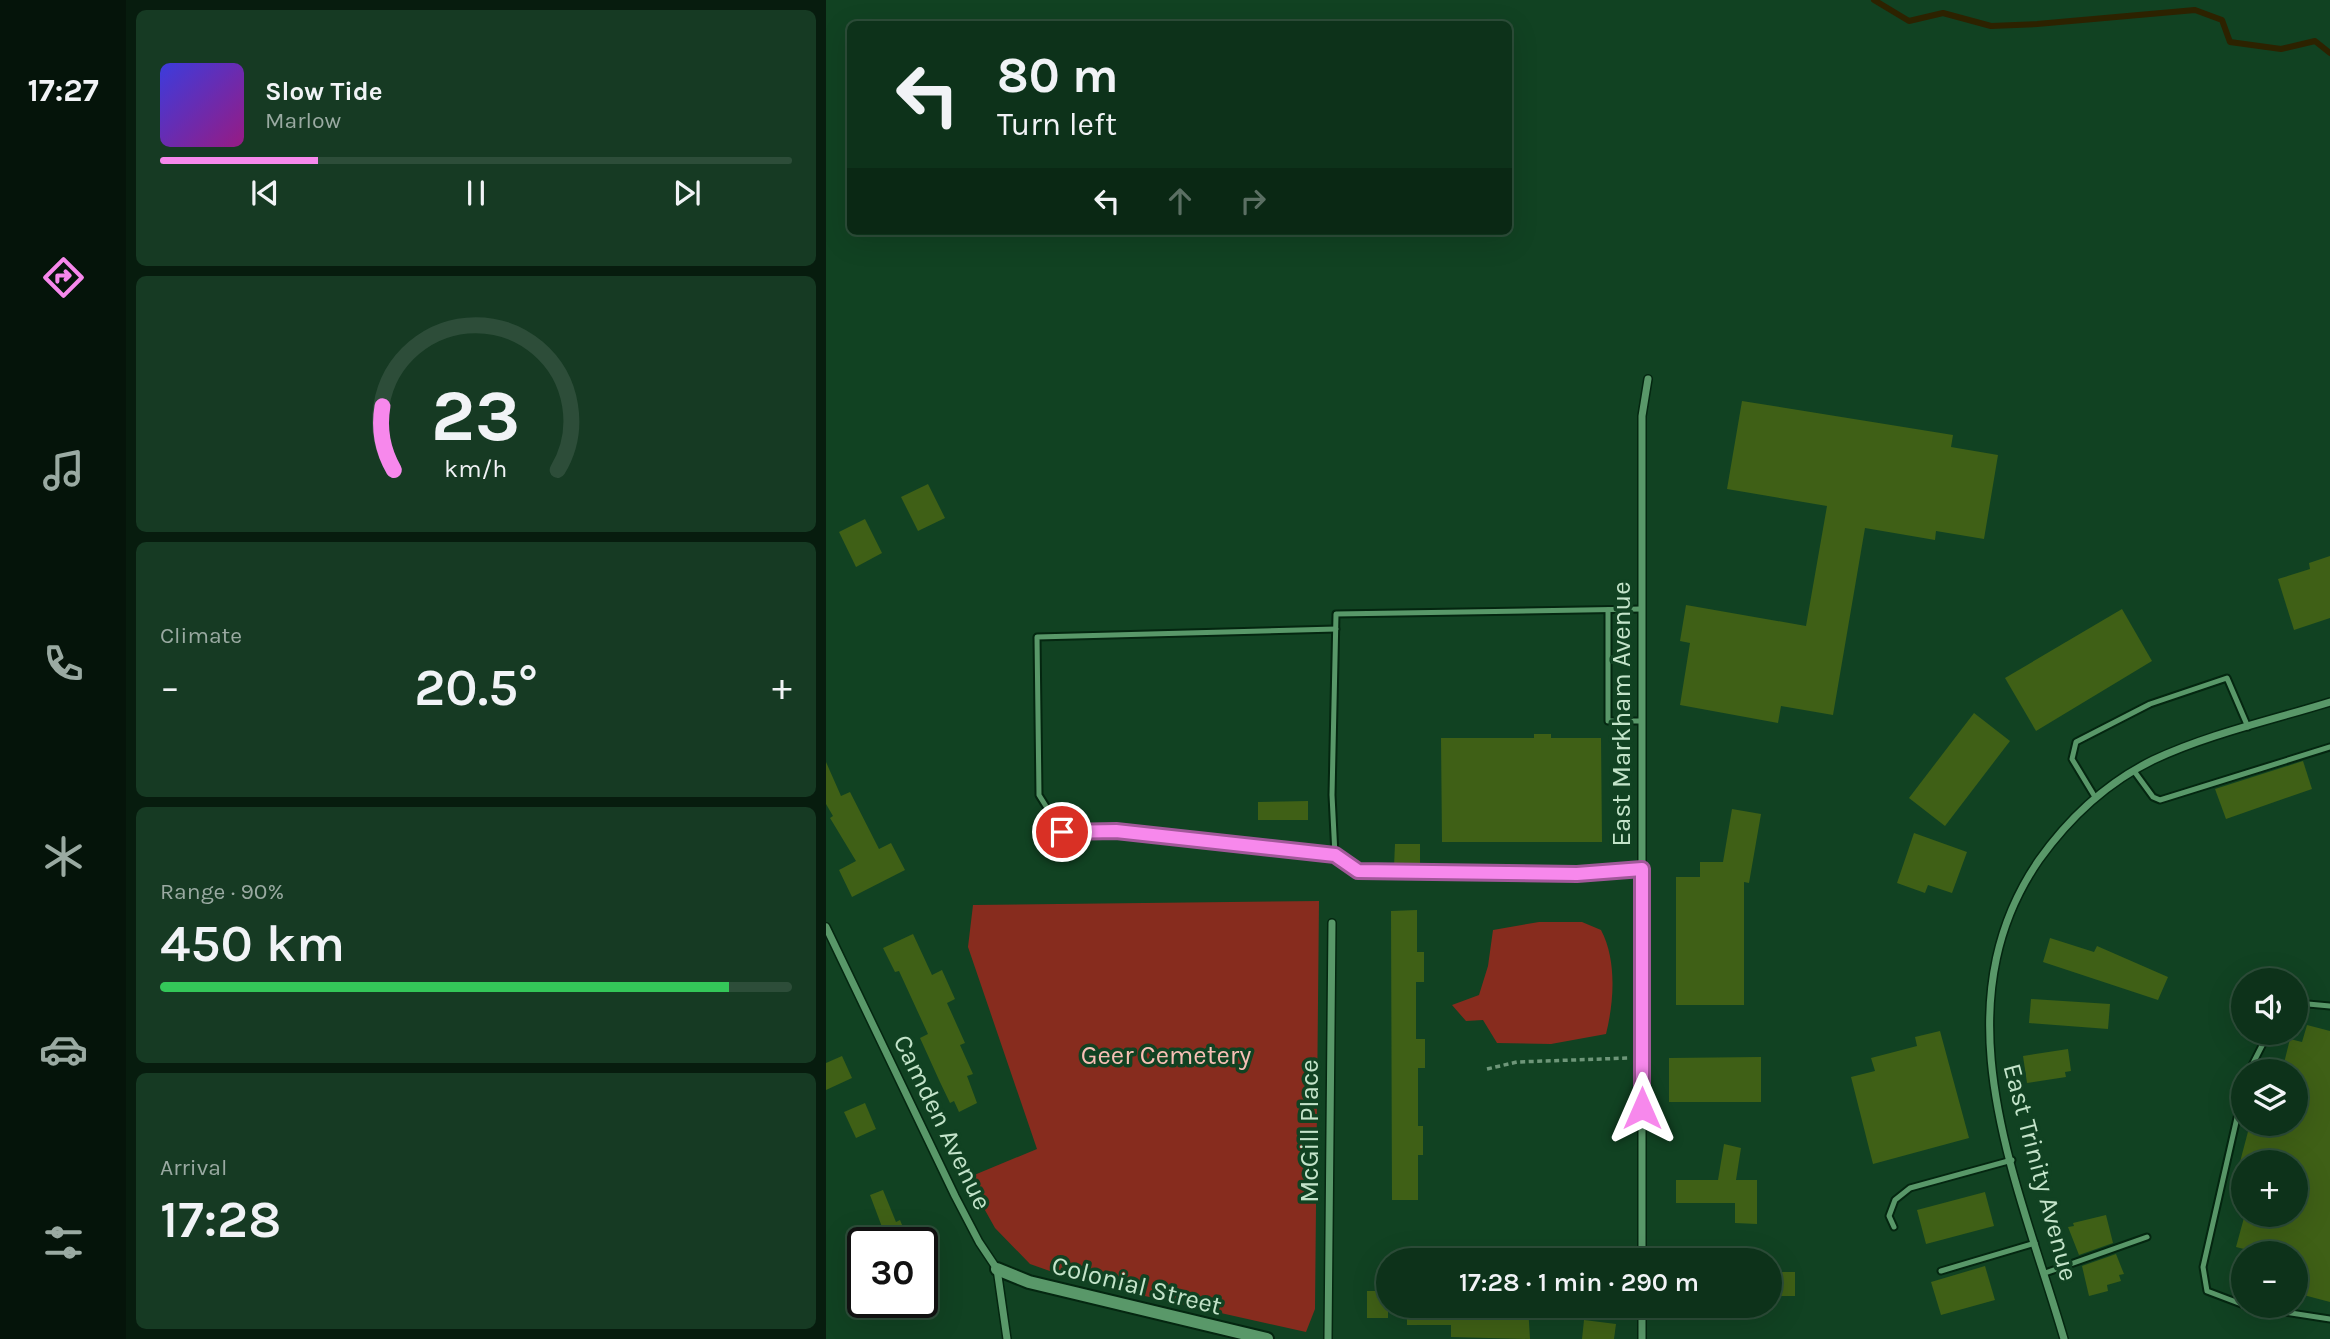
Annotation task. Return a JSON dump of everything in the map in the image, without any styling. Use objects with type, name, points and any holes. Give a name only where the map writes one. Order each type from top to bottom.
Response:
[{"type":"street","name":"East Markham Avenue","points":[[1642,1248],[1642,416],[1648,379]]},
{"type":"street","name":"East Trinity Avenue","points":[[2064,1339],[2012,1160],[1990,1069],[1990,990],[1997,948],[2006,920],[2030,873],[2053,840],[2095,797],[2134,771],[2193,745],[2330,702]]},
{"type":"street","name":"McGill Place","points":[[1328,1339],[1332,923]]},
{"type":"street","name":"Camden Avenue","points":[[826,927],[955,1196],[979,1242],[998,1269],[1007,1339]]},
{"type":"street","name":"Colonial Street","points":[[998,1269],[1029,1282],[1267,1339]]},
{"type":"street","points":[[1642,1318],[1642,1339]]},
{"type":"lane","points":[[1335,855],[1332,795],[1336,614],[1642,609]]},
{"type":"lane","points":[[1608,610],[1608,721],[1642,721]]},
{"type":"lane","points":[[1336,629],[1038,636],[1039,796],[1062,832],[1116,831],[1335,855],[1358,871],[1577,874],[1642,869]]},
{"type":"lane","points":[[2095,797],[2072,760],[2076,742],[2150,704],[2227,678],[2248,727]]},
{"type":"lane","points":[[2134,771],[2153,797],[2160,800],[2330,747]]},
{"type":"lane","points":[[2308,1004],[2330,1006]]},
{"type":"lane","points":[[2231,1303],[2207,1291],[2203,1267],[2233,1136]]},
{"type":"lane","points":[[1894,1227],[1889,1216],[1895,1200],[1910,1188],[2012,1160]]},
{"type":"lane","points":[[2045,1273],[2147,1237]]},
{"type":"lane","points":[[1941,1270],[2035,1243]]},
{"type":"lane","points":[[2308,1315],[2330,1319]]},
{"type":"path","points":[[1487,1069],[1517,1062],[1642,1058]]},
{"type":"green space","name":"Geer Cemetery","points":[[1319,901],[1315,1309],[1306,1332],[1078,1281],[1030,1264],[995,1228],[967,1178],[1037,1149],[968,947],[973,905]]},
{"type":"green space","points":[[1539,922],[1582,922],[1601,930],[1612,968],[1611,1008],[1606,1034],[1551,1044],[1497,1043],[1483,1020],[1466,1021],[1452,1005],[1479,995],[1488,966],[1493,930]]},
{"type":"building","points":[[1742,401],[1953,435],[1951,447],[1998,455],[1984,539],[1936,531],[1935,540],[1865,528],[1833,715],[1781,706],[1778,723],[1680,705],[1690,643],[1680,641],[1686,605],[1806,626],[1827,506],[1727,489]]},
{"type":"building","points":[[928,484],[945,518],[918,531],[901,497]]},
{"type":"building","points":[[865,519],[882,553],[856,567],[839,532]]},
{"type":"building","points":[[2330,556],[2330,618],[2294,630],[2278,579],[2310,569],[2309,563]]},
{"type":"building","points":[[2122,609],[2152,661],[2036,731],[2005,678]]},
{"type":"building","points":[[1974,713],[2010,741],[1945,826],[1909,798]]},
{"type":"building","points":[[1534,734],[1551,734],[1551,738],[1601,738],[1602,842],[1442,842],[1441,738],[1534,738]]},
{"type":"building","points":[[2303,761],[2312,789],[2226,819],[2215,789]]},
{"type":"building","points":[[826,762],[841,796],[850,792],[879,849],[891,843],[905,870],[852,897],[839,870],[856,861],[830,818],[833,816],[826,804]]},
{"type":"building","points":[[1308,801],[1308,820],[1258,820],[1258,802]]},
{"type":"building","points":[[1732,809],[1761,814],[1749,883],[1744,882],[1744,1005],[1676,1005],[1676,877],[1700,877],[1700,862],[1723,862]]},
{"type":"building","points":[[1914,833],[1967,852],[1952,893],[1928,885],[1925,893],[1897,883]]},
{"type":"building","points":[[1395,844],[1420,844],[1420,867],[1394,866]]},
{"type":"building","points":[[1417,910],[1417,952],[1424,952],[1424,982],[1416,982],[1416,1039],[1425,1039],[1425,1068],[1418,1068],[1418,1126],[1423,1126],[1423,1155],[1418,1155],[1418,1200],[1392,1200],[1391,911]]},
{"type":"building","points":[[913,934],[932,975],[942,970],[955,999],[947,1003],[965,1043],[960,1045],[973,1074],[967,1076],[977,1103],[959,1112],[954,1101],[950,1103],[920,1038],[928,1034],[899,971],[895,972],[883,948]]},
{"type":"building","points":[[2050,938],[2094,952],[2097,946],[2168,977],[2158,1000],[2043,962]]},
{"type":"building","points":[[2031,999],[2110,1004],[2108,1029],[2029,1023]]},
{"type":"building","points":[[2308,1025],[2330,1031],[2330,1302],[2308,1296],[2308,1241],[2238,1241],[2241,1227],[2308,1227],[2308,1150],[2243,1150],[2247,1136],[2308,1136],[2308,1059],[2285,1059],[2288,1045],[2308,1045]]},
{"type":"building","points":[[1940,1031],[1969,1138],[1873,1164],[1851,1077],[1875,1071],[1871,1058],[1917,1046],[1915,1037]]},
{"type":"building","points":[[2068,1049],[2071,1071],[2065,1072],[2066,1077],[2027,1083],[2023,1056]]},
{"type":"building","points":[[842,1056],[852,1078],[826,1090],[826,1063]]},
{"type":"building","points":[[1761,1057],[1761,1102],[1669,1102],[1669,1058]]},
{"type":"building","points":[[865,1103],[876,1129],[856,1138],[844,1112]]},
{"type":"building","points":[[1724,1144],[1741,1148],[1736,1180],[1757,1180],[1757,1224],[1735,1223],[1735,1203],[1676,1203],[1676,1180],[1718,1180]]},
{"type":"building","points":[[883,1190],[896,1222],[900,1220],[903,1227],[882,1227],[870,1195]]},
{"type":"building","points":[[1985,1192],[1994,1226],[1926,1244],[1917,1210]]},
{"type":"building","points":[[2106,1215],[2113,1243],[2079,1255],[2068,1227],[2074,1226],[2073,1223]]},
{"type":"building","points":[[2116,1254],[2124,1274],[2119,1275],[2121,1281],[2107,1285],[2108,1291],[2089,1296],[2082,1266]]},
{"type":"building","points":[[1985,1266],[1995,1300],[1941,1315],[1931,1282]]},
{"type":"building","points":[[1782,1272],[1795,1272],[1795,1296],[1782,1296]]},
{"type":"building","points":[[1367,1291],[1376,1291],[1376,1318],[1367,1318]]},
{"type":"building","points":[[1407,1318],[1529,1318],[1530,1339],[1451,1337],[1451,1325],[1407,1325]]},
{"type":"building","points":[[1584,1320],[1616,1324],[1614,1339],[1582,1339]]},
{"type":"waterway","points":[[1874,0],[1909,21],[1943,13],[1991,26],[2195,10],[2222,20],[2230,42],[2281,49],[2315,41],[2330,53]]},
{"type":"route","points":[[1062,832],[1116,831],[1335,855],[1358,871],[1577,874],[1642,869],[1642,1108]]}]
